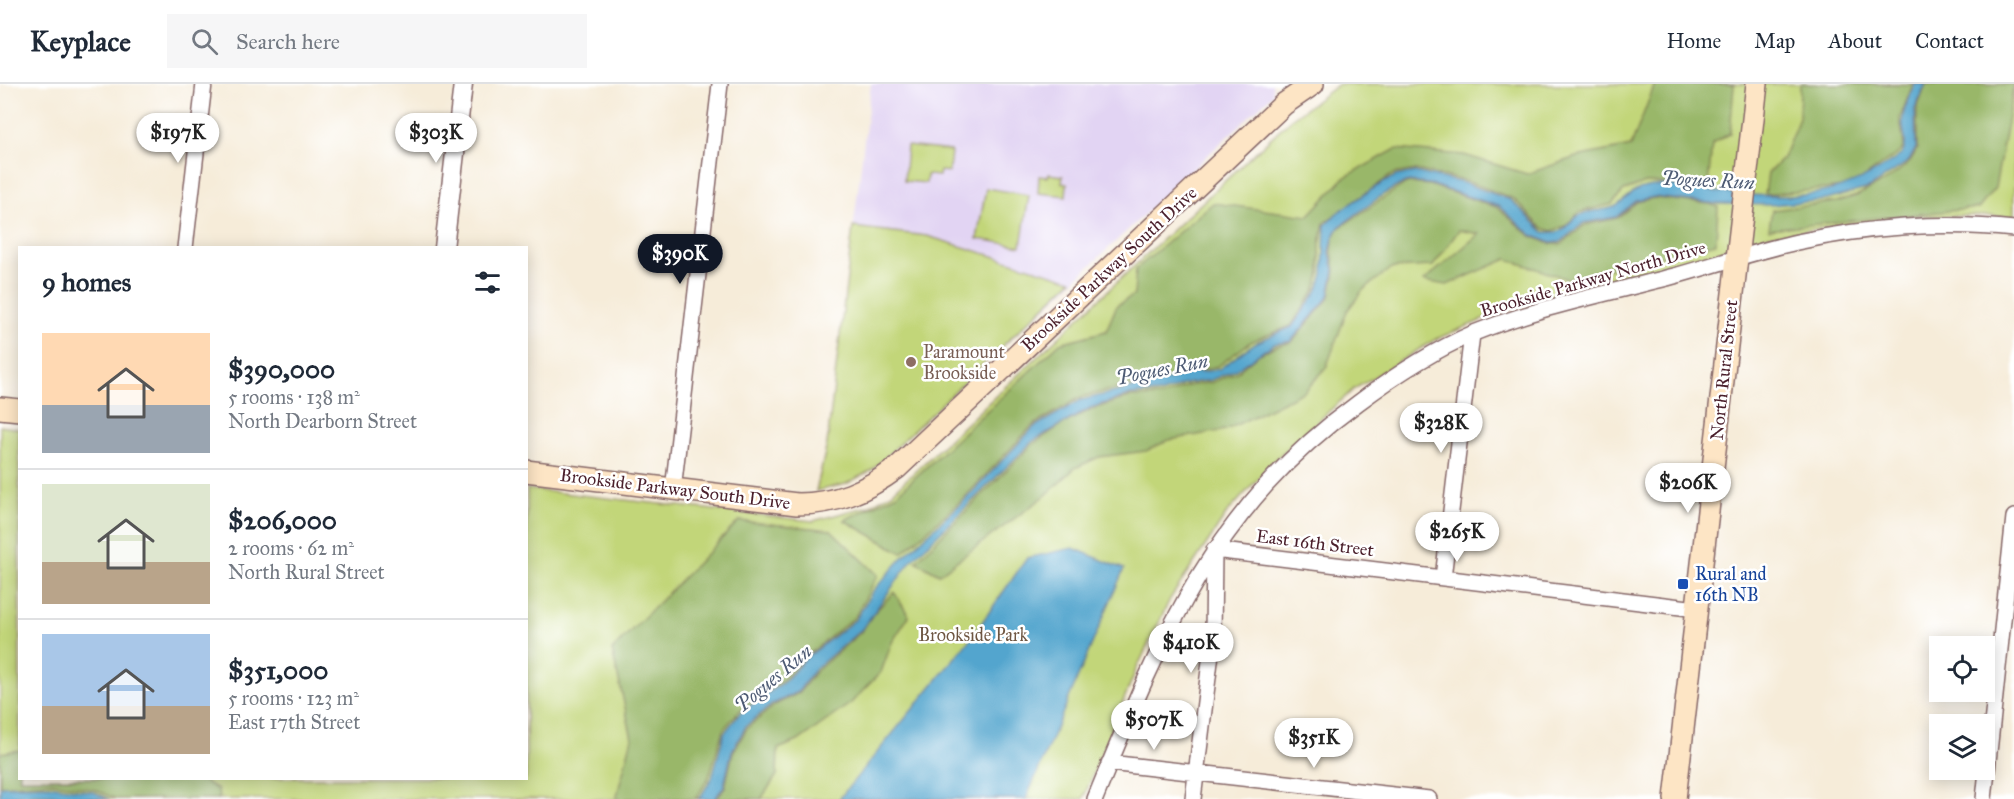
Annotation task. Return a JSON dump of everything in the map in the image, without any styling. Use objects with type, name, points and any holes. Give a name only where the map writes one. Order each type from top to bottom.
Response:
[{"type":"main road","name":"North Rural Street","points":[[1676,799],[1757,84]]},
{"type":"main road","name":"Brookside Parkway South Drive","points":[[528,471],[673,490],[813,504],[844,498],[881,481],[1300,87]]},
{"type":"main road","points":[[0,408],[18,410]]},
{"type":"street","points":[[185,246],[204,84]]},
{"type":"street","points":[[444,246],[463,84]]},
{"type":"street","points":[[673,490],[720,84]]},
{"type":"street","name":"Brookside Parkway North Drive","points":[[1095,799],[1173,620],[1214,550],[1254,498],[1310,440],[1380,386],[1423,358],[1498,324],[1798,242],[1858,233],[1929,228],[2014,229]]},
{"type":"street","points":[[1443,578],[1472,334]]},
{"type":"street","points":[[1984,799],[2014,517]]},
{"type":"street","points":[[1193,799],[1213,637],[1214,550]]},
{"type":"street","name":"East 16th Street","points":[[1214,550],[1697,609]]},
{"type":"street","points":[[1109,763],[1423,799]]},
{"type":"shaded area","name":"Paramount Brookside","points":[[871,84],[1272,84],[1273,94],[872,470],[846,484],[816,491],[827,444]]},
{"type":"green space","name":"Brookside Park","points":[[1339,84],[2014,84],[2014,216],[1915,216],[1770,235],[1695,259],[1521,304],[1436,339],[1354,389],[1278,457],[1227,513],[1170,599],[1136,670],[1083,799],[0,799],[0,426],[18,429],[18,780],[528,780],[528,489],[813,521],[869,506],[892,493],[1291,119]]},
{"type":"green space","points":[[1655,84],[1734,84],[1730,133],[1712,144],[1708,185],[1646,183],[1624,191],[1612,204],[1580,212],[1565,226],[1552,231],[1542,228],[1514,199],[1466,181],[1416,170],[1393,174],[1324,223],[1320,244],[1320,273],[1316,289],[1291,326],[1252,341],[1218,366],[1203,370],[1192,368],[1172,376],[1081,397],[1032,426],[964,498],[902,553],[844,520],[896,495],[1060,343],[1106,331],[1117,305],[1134,295],[1136,269],[1213,203],[1308,216],[1345,177],[1396,149],[1464,155],[1527,174],[1576,157],[1631,146]]},
{"type":"green space","points":[[1800,84],[1913,84],[1900,118],[1904,146],[1901,151],[1862,179],[1843,187],[1765,195],[1768,173],[1783,158],[1799,118]]},
{"type":"green space","points":[[1926,84],[2014,84],[1995,188],[1979,208],[1769,229],[1772,210],[1836,202],[1856,196],[1887,180],[1910,162],[1917,149],[1917,109]]},
{"type":"green space","points":[[907,146],[951,151],[949,172],[940,171],[939,176],[927,175],[926,183],[904,181]]},
{"type":"green space","points":[[1049,174],[1063,176],[1062,183],[1067,184],[1066,196],[1038,193],[1039,176],[1048,177]]},
{"type":"green space","points":[[1406,183],[1429,185],[1496,207],[1531,236],[1551,244],[1561,244],[1585,225],[1617,218],[1637,202],[1654,198],[1710,204],[1718,207],[1716,243],[1567,279],[1507,259],[1447,285],[1424,281],[1479,234],[1459,230],[1433,266],[1392,268],[1363,290],[1347,311],[1326,368],[1305,391],[1226,430],[1169,440],[1146,451],[1099,457],[1075,468],[1045,496],[939,574],[916,561],[1033,444],[1063,424],[1090,410],[1130,397],[1164,396],[1187,386],[1213,382],[1237,372],[1256,356],[1273,347],[1292,342],[1330,297],[1335,271],[1332,252],[1333,239],[1339,228]]},
{"type":"green space","points":[[986,188],[1029,195],[1021,246],[977,239]]},
{"type":"green space","points":[[853,227],[927,236],[1072,280],[872,470],[846,484],[816,491],[827,444]]},
{"type":"green space","points":[[739,521],[831,530],[878,575],[855,617],[803,659],[784,679],[738,712],[723,730],[709,777],[696,799],[616,799],[632,738],[612,650]]},
{"type":"green space","points":[[894,592],[909,616],[892,642],[881,672],[851,703],[798,741],[778,749],[777,775],[761,799],[717,799],[725,787],[733,752],[747,728],[775,705],[799,693],[815,672],[862,631],[873,614]]},
{"type":"green space","points":[[18,750],[18,780],[203,780],[218,790],[219,799],[116,799],[96,790],[50,782],[0,786],[0,753]]},
{"type":"water","points":[[1915,84],[1926,84],[1915,109],[1916,148],[1909,161],[1869,188],[1827,200],[1771,205],[1718,204],[1654,197],[1636,201],[1616,217],[1584,223],[1560,242],[1551,243],[1532,235],[1498,206],[1429,184],[1405,182],[1384,194],[1339,227],[1333,238],[1330,252],[1334,270],[1329,296],[1291,341],[1274,344],[1235,370],[1211,380],[1185,384],[1163,393],[1131,395],[1090,408],[1033,441],[911,561],[862,629],[814,670],[798,692],[773,704],[746,726],[732,751],[724,786],[715,799],[699,799],[712,778],[724,733],[740,713],[785,681],[805,659],[856,619],[872,592],[904,556],[965,500],[1034,427],[1081,400],[1175,378],[1191,371],[1219,369],[1255,343],[1292,327],[1318,290],[1323,274],[1325,225],[1337,213],[1374,188],[1395,176],[1415,172],[1464,183],[1511,200],[1544,232],[1558,232],[1582,214],[1614,207],[1635,192],[1653,186],[1672,185],[1747,195],[1794,196],[1816,193],[1859,180],[1902,154],[1905,145],[1903,116]]},
{"type":"water","points":[[1073,548],[1124,569],[1026,799],[839,799],[971,638],[1027,558]]},
{"type":"water","points":[[49,785],[94,792],[109,799],[27,795],[0,799],[0,788],[3,786]]},
{"type":"place","name":"Paramount Brookside","points":[[911,362]]},
{"type":"place","name":"Rural and 16th NB","points":[[1683,584]]},
{"type":"water label","name":"Pogues Run","points":[[1708,180]]},
{"type":"water label","name":"Pogues Run","points":[[1162,369]]},
{"type":"water label","name":"Pogues Run","points":[[773,678]]}]
